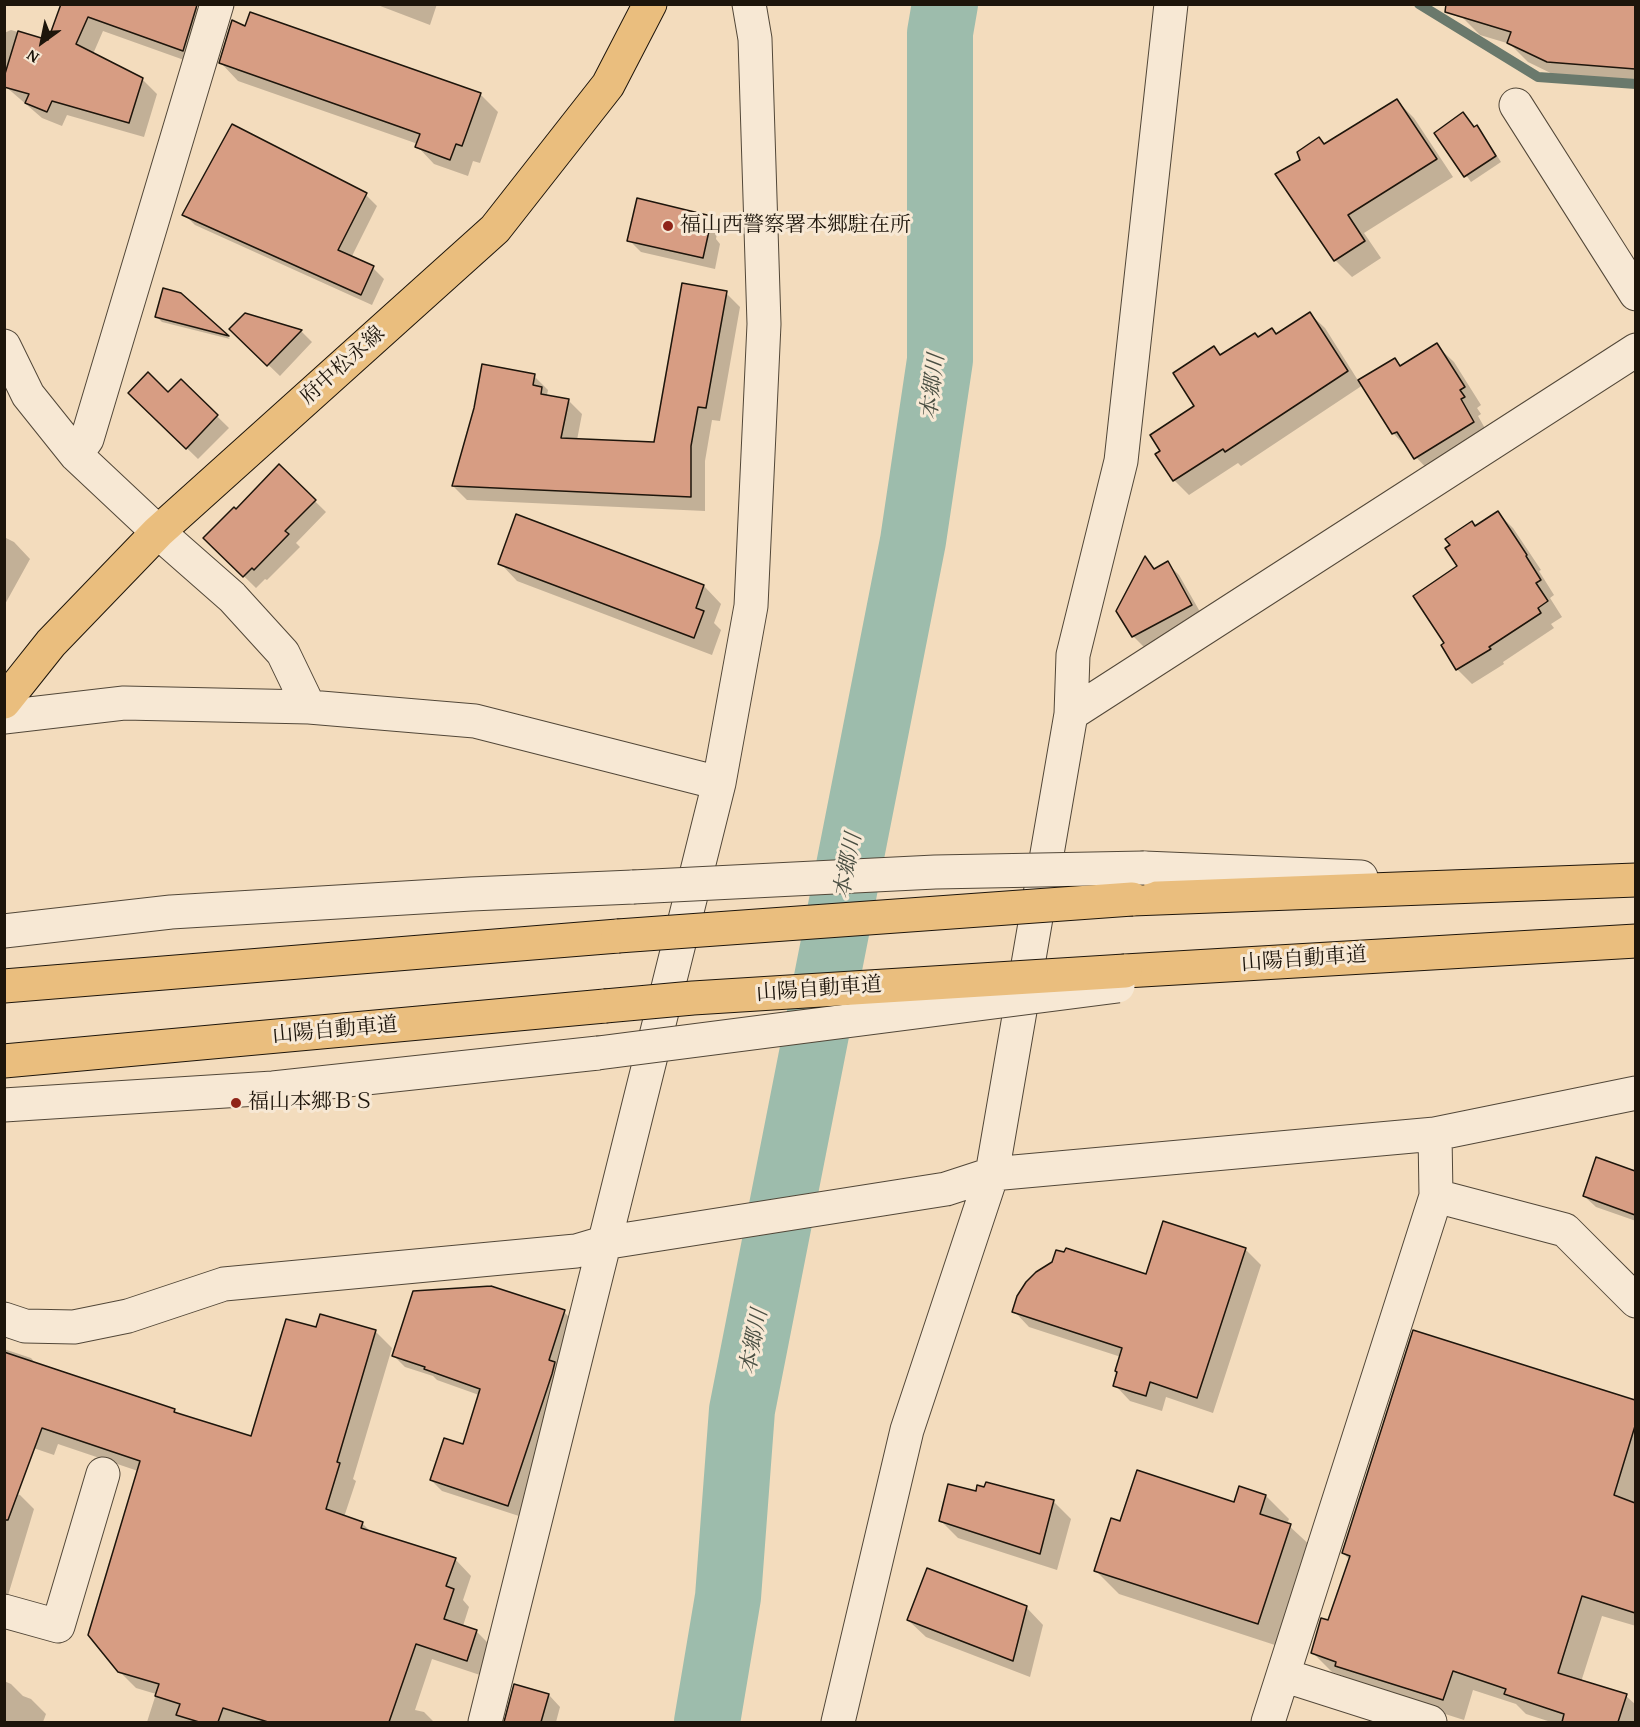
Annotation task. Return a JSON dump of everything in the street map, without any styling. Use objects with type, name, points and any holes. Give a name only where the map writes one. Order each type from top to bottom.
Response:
[{"type":"main road","name":"府中松永線","points":[[4,702],[51,642],[158,532],[495,229],[608,85],[650,4]]},
{"type":"main road","points":[[4,986],[618,936],[1132,899],[1635,880]]},
{"type":"main road","name":"山陽自動車道","points":[[4,1061],[693,998],[1121,979],[1308,960],[1635,941]]},
{"type":"street","points":[[76,455],[87,439],[217,4]]},
{"type":"street","points":[[485,1722],[719,783],[752,606],[763,336],[755,39],[749,4]]},
{"type":"street","points":[[838,1722],[907,1430],[992,1174],[1071,714],[1073,655],[1121,461],[1172,4]]},
{"type":"street","points":[[1516,105],[1635,294]]},
{"type":"street","points":[[4,346],[28,394],[76,455],[232,597],[283,652],[309,707]]},
{"type":"street","points":[[1071,714],[1635,350]]},
{"type":"street","points":[[1073,655],[1122,681]]},
{"type":"street","points":[[4,717],[124,703],[309,707],[475,721],[719,783]]},
{"type":"street","points":[[4,931],[171,912],[459,895],[935,872],[1144,868],[1539,885]]},
{"type":"street","points":[[4,1105],[273,1088],[598,1053],[1121,979]]},
{"type":"street","points":[[4,1319],[25,1326],[74,1327],[128,1316],[224,1284],[576,1251],[603,1243],[946,1189],[992,1174],[1435,1134],[1635,1093]]},
{"type":"street","points":[[1268,1722],[1436,1196],[1435,1134]]},
{"type":"street","points":[[1436,1196],[1565,1230],[1635,1301]]},
{"type":"street","points":[[4,1611],[58,1626],[103,1474]]},
{"type":"street","points":[[1283,1675],[1430,1722]]},
{"type":"building","points":[[61,4],[197,5],[183,51],[88,17],[76,44],[143,78],[129,123],[52,101],[47,112],[25,103],[29,94],[4,87],[4,77],[18,31],[48,40]]},
{"type":"building","points":[[1446,4],[1635,4],[1635,69],[1547,62],[1507,43],[1511,32],[1445,12]]},
{"type":"building","points":[[250,12],[481,93],[462,146],[456,144],[450,160],[415,147],[420,134],[219,63],[232,20],[245,26]]},
{"type":"building","points":[[1397,99],[1437,159],[1348,215],[1365,241],[1334,261],[1275,174],[1300,160],[1297,152],[1319,137],[1324,144]]},
{"type":"building","points":[[1463,112],[1474,127],[1477,125],[1496,156],[1464,177],[1434,133]]},
{"type":"building","points":[[232,124],[367,193],[338,250],[374,266],[361,295],[182,215]]},
{"type":"building","name":"福山西警察署本郷駐在所","points":[[637,198],[707,215],[704,229],[709,231],[703,258],[627,241]]},
{"type":"building","points":[[682,283],[727,291],[706,408],[698,407],[691,446],[691,497],[452,486],[474,408],[482,364],[535,374],[533,385],[542,387],[541,394],[569,399],[561,438],[654,442]]},
{"type":"building","points":[[163,288],[181,293],[229,336],[155,317]]},
{"type":"building","points":[[1310,312],[1348,371],[1225,452],[1223,449],[1173,481],[1155,454],[1160,451],[1150,435],[1194,406],[1173,373],[1214,346],[1220,355],[1255,333],[1258,337],[1272,328],[1276,334]]},
{"type":"building","points":[[245,313],[302,330],[267,366],[229,329]]},
{"type":"building","points":[[1437,343],[1465,387],[1460,390],[1465,397],[1461,399],[1474,422],[1414,459],[1397,432],[1392,434],[1358,380],[1395,358],[1400,366]]},
{"type":"building","points":[[148,372],[168,392],[181,379],[218,415],[186,449],[128,393]]},
{"type":"building","points":[[279,464],[316,500],[285,531],[289,534],[254,570],[252,568],[243,577],[203,538],[234,507],[236,509]]},
{"type":"building","points":[[1498,511],[1541,580],[1536,583],[1548,601],[1538,608],[1541,613],[1489,647],[1491,649],[1456,670],[1441,645],[1444,643],[1413,596],[1457,566],[1445,548],[1450,545],[1445,539],[1472,521],[1475,526]]},
{"type":"building","points":[[516,514],[704,585],[696,608],[704,611],[694,638],[498,564]]},
{"type":"building","points":[[1145,556],[1154,569],[1168,561],[1192,605],[1132,637],[1116,611]]},
{"type":"building","points":[[1596,1157],[1635,1171],[1635,1215],[1583,1196]]},
{"type":"building","points":[[1163,1221],[1246,1248],[1197,1398],[1150,1382],[1146,1396],[1113,1386],[1122,1348],[1012,1312],[1017,1296],[1026,1282],[1036,1272],[1052,1262],[1056,1250],[1064,1252],[1066,1248],[1146,1274]]},
{"type":"building","points":[[491,1286],[565,1310],[549,1360],[555,1362],[552,1374],[508,1506],[430,1480],[444,1438],[463,1444],[480,1389],[392,1356],[413,1291]]},
{"type":"building","points":[[320,1314],[376,1330],[337,1462],[340,1463],[326,1509],[363,1522],[361,1528],[456,1558],[446,1586],[454,1589],[444,1619],[477,1630],[467,1661],[416,1644],[389,1722],[268,1722],[223,1708],[218,1722],[199,1722],[176,1715],[180,1704],[155,1696],[159,1684],[118,1672],[88,1635],[140,1461],[42,1428],[8,1520],[4,1520],[4,1352],[175,1409],[174,1412],[251,1436],[286,1319],[316,1327]]},
{"type":"building","points":[[1413,1330],[1635,1400],[1635,1426],[1614,1495],[1635,1503],[1635,1613],[1582,1596],[1558,1673],[1627,1694],[1618,1722],[1562,1722],[1564,1714],[1504,1694],[1506,1689],[1453,1671],[1443,1700],[1335,1666],[1336,1662],[1311,1653],[1321,1618],[1328,1620],[1350,1556],[1342,1553]]},
{"type":"building","points":[[1137,1470],[1234,1502],[1239,1486],[1266,1495],[1260,1514],[1291,1524],[1258,1624],[1094,1571],[1111,1518],[1120,1521]]},
{"type":"building","points":[[986,1482],[1054,1500],[1040,1554],[939,1521],[948,1484],[976,1491],[977,1485],[984,1487]]},
{"type":"building","points":[[927,1568],[1027,1606],[1013,1661],[907,1620]]},
{"type":"building","points":[[514,1684],[549,1694],[541,1722],[504,1722]]},
{"type":"waterway","name":"本郷川","points":[[707,1722],[728,1597],[742,1410],[913,541],[940,360],[940,33],[945,4]]},
{"type":"waterway","points":[[1419,4],[1538,77],[1636,84]]},
{"type":"place","name":"福山西警察署本郷駐在所","points":[[668,226]]},
{"type":"place","name":"福山本郷ＢＳ","points":[[236,1103]]}]
